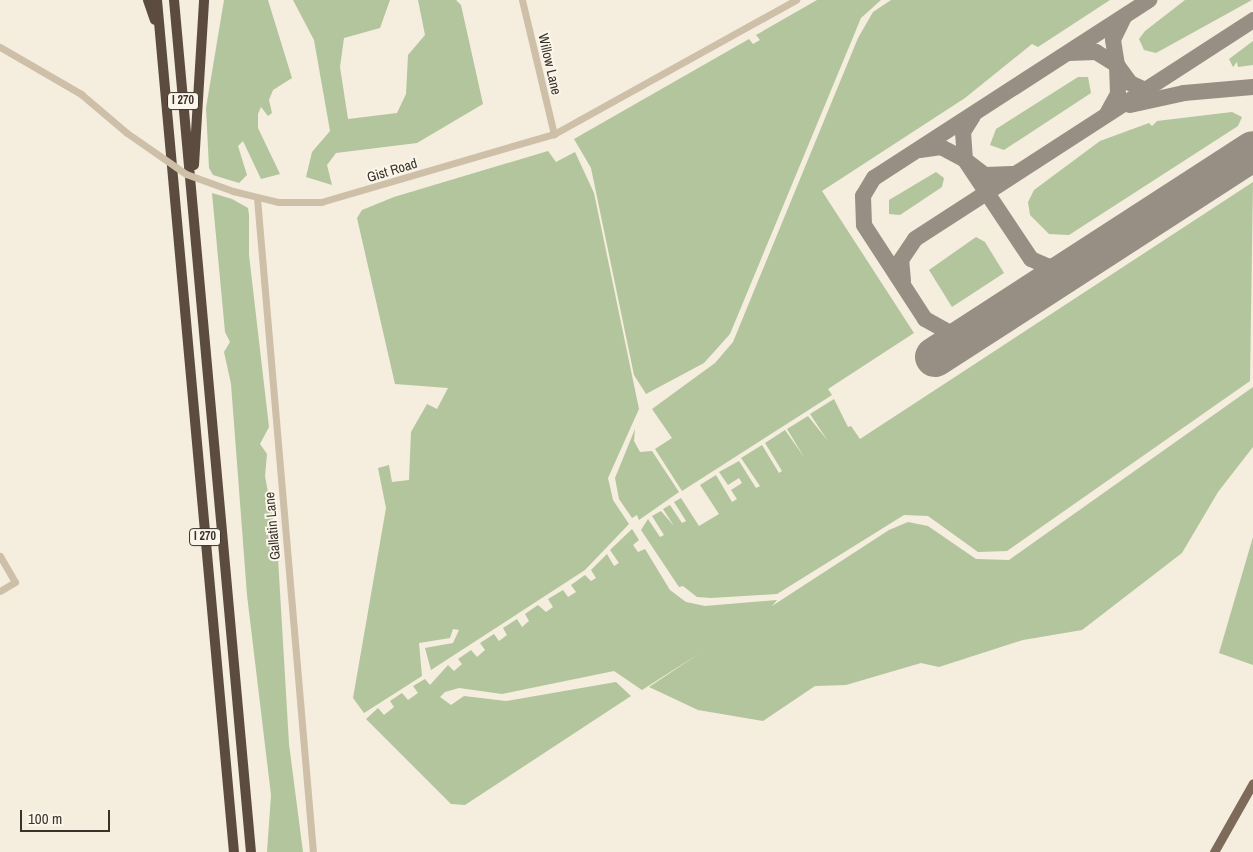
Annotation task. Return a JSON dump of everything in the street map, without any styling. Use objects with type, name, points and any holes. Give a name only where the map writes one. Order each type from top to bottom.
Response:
[{"type":"highway","points":[[148,0],[160,34]]},
{"type":"highway","name":"I 270","points":[[157,0],[234,852]]},
{"type":"highway","name":"I 270","points":[[174,0],[251,852]]},
{"type":"highway","points":[[192,201],[204,0]]},
{"type":"main road","points":[[1214,852],[1253,783]]},
{"type":"street","name":"Willow Lane","points":[[522,0],[554,134]]},
{"type":"street","name":"Gist Road","points":[[0,47],[82,94],[127,133],[186,174],[257,198],[321,202],[554,134],[796,0]]},
{"type":"street","name":"Gallatin Lane","points":[[257,198],[313,852]]},
{"type":"street","points":[[0,556],[15,582],[0,591]]},
{"type":"green space","points":[[224,0],[268,0],[292,78],[273,90],[269,100],[272,113],[268,116],[261,107],[258,114],[258,128],[280,174],[261,179],[243,141],[238,146],[247,175],[239,183],[213,175],[209,168],[206,108]]},
{"type":"green space","points":[[293,0],[390,0],[380,28],[344,38],[340,67],[348,119],[397,113],[406,94],[408,55],[425,35],[418,0],[456,0],[461,5],[483,104],[417,143],[336,153],[327,165],[332,185],[306,177],[312,152],[330,131],[314,40]]},
{"type":"green space","points":[[817,0],[881,0],[861,18],[730,334],[704,363],[646,394],[634,375],[591,168],[574,139],[749,39],[753,44],[760,40],[756,35]]},
{"type":"green space","points":[[891,0],[1110,0],[1038,47],[1032,44],[965,98],[822,191],[914,333],[828,389],[832,395],[682,491],[655,449],[672,438],[652,409],[715,363],[733,342],[858,38],[873,12]]},
{"type":"green space","points":[[1185,0],[1252,0],[1156,53],[1144,50],[1139,39],[1145,31]]},
{"type":"green space","points":[[1253,41],[1253,65],[1238,67],[1237,62],[1233,67],[1229,59]]},
{"type":"green space","points":[[1078,77],[1088,77],[1091,93],[1004,150],[990,145],[996,129]]},
{"type":"green space","points":[[1232,112],[1242,117],[1238,126],[1069,235],[1049,234],[1030,215],[1028,202],[1034,190],[1100,141],[1149,123],[1152,126],[1157,121]]},
{"type":"green space","points":[[548,151],[556,162],[575,152],[594,193],[639,409],[608,478],[613,500],[629,524],[585,570],[431,670],[425,648],[453,643],[459,630],[453,629],[450,638],[419,643],[422,676],[364,713],[353,698],[386,508],[378,468],[389,465],[392,482],[409,480],[411,432],[427,404],[437,409],[448,388],[395,384],[357,218],[362,210],[394,197]]},
{"type":"green space","points":[[936,172],[944,178],[942,187],[900,215],[889,214],[889,200]]},
{"type":"green space","points":[[1253,182],[1250,381],[1007,551],[978,552],[928,516],[904,515],[777,594],[711,598],[697,597],[683,586],[679,587],[641,530],[648,519],[660,537],[664,535],[652,516],[661,511],[674,526],[663,509],[670,505],[682,523],[686,521],[674,502],[681,498],[699,526],[719,514],[700,485],[716,475],[732,502],[737,499],[731,490],[742,483],[739,478],[728,485],[719,472],[739,461],[756,488],[760,486],[741,458],[762,445],[779,473],[782,471],[765,443],[785,430],[804,457],[787,429],[808,416],[828,441],[810,414],[834,399],[848,427],[851,426],[860,439]]},
{"type":"green space","points":[[212,193],[232,199],[248,208],[249,215],[249,255],[269,427],[260,444],[267,454],[265,476],[277,541],[289,744],[303,852],[267,852],[271,795],[247,595],[231,384],[224,352],[230,342],[225,332]]},
{"type":"green space","points":[[976,237],[985,242],[1004,273],[952,307],[929,270]]},
{"type":"green space","points":[[1253,387],[1253,447],[1218,492],[1182,553],[1082,630],[1023,640],[939,667],[921,663],[846,685],[815,686],[763,721],[698,710],[649,687],[700,653],[642,690],[614,671],[502,694],[459,688],[445,692],[440,697],[451,705],[464,696],[506,701],[616,682],[631,696],[465,805],[451,804],[366,719],[378,708],[384,715],[394,707],[390,701],[402,693],[408,700],[418,693],[413,686],[425,679],[430,685],[448,665],[454,671],[462,664],[458,659],[471,650],[477,657],[485,650],[480,643],[494,634],[499,641],[507,635],[503,628],[517,619],[522,627],[529,621],[525,614],[538,605],[546,612],[553,607],[548,599],[563,590],[568,597],[576,592],[571,585],[585,575],[591,581],[596,578],[591,570],[607,554],[614,566],[619,563],[610,550],[632,529],[639,540],[633,545],[638,552],[645,549],[670,590],[686,602],[705,606],[777,600],[772,606],[889,530],[908,522],[928,526],[976,559],[1009,560]]},
{"type":"green space","points":[[635,429],[634,441],[640,452],[652,451],[679,492],[639,520],[637,515],[632,518],[619,499],[615,478]]},
{"type":"green space","points":[[1253,537],[1253,665],[1219,653]]},
{"type":"taxiway","points":[[976,330],[952,334],[925,319],[864,225],[863,196],[874,178],[1149,0]]},
{"type":"taxiway","points":[[1124,17],[1113,40],[1117,65],[1130,83],[1151,93]]},
{"type":"taxiway","points":[[903,281],[901,260],[915,239],[1253,20]]},
{"type":"taxiway","points":[[1069,53],[1096,52],[1117,65],[1118,94],[1108,112]]},
{"type":"taxiway","points":[[1130,105],[1184,93],[1253,87]]},
{"type":"taxiway","points":[[973,116],[963,132],[965,160],[985,175],[1012,174]]},
{"type":"taxiway","points":[[920,150],[941,147],[965,160],[1031,259],[1049,267],[1083,261]]},
{"type":"runway","points":[[935,357],[1253,151]]}]
